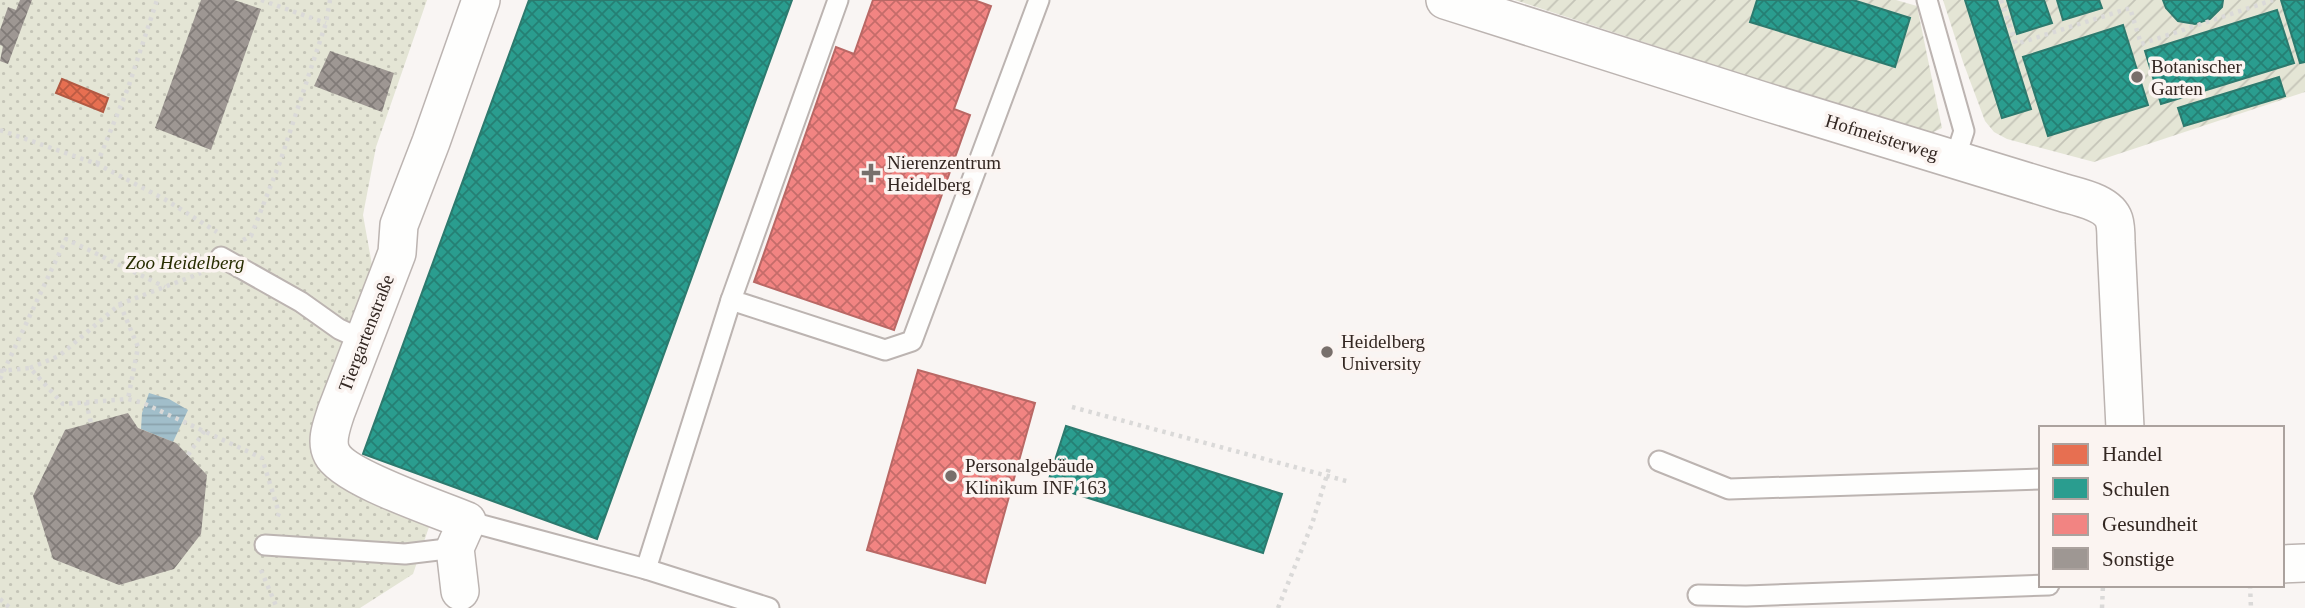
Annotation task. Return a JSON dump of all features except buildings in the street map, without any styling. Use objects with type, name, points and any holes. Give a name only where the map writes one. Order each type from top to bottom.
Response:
[{"type":"street","name":"Tiergartenstraße","points":[[461,535],[353,474],[332,454],[329,437],[397,253],[399,225],[481,0]]},
{"type":"street","name":"Hofmeisterweg","points":[[1463,3],[1760,100],[2083,199],[2109,211],[2114,219],[2125,426]]},
{"type":"street","points":[[458,602],[461,535]]},
{"type":"street","points":[[2284,564],[2305,564]]},
{"type":"lane","points":[[646,569],[732,300],[838,0]]},
{"type":"lane","points":[[732,300],[885,350],[912,341],[1039,0]]},
{"type":"lane","points":[[1927,0],[1964,131],[1955,159]]},
{"type":"lane","points":[[228,250],[339,329],[363,340]]},
{"type":"lane","points":[[1659,461],[1728,489],[2039,479]]},
{"type":"lane","points":[[265,545],[405,554],[461,535],[646,569],[769,608]]},
{"type":"lane","points":[[1698,595],[1773,595],[2039,585]]},
{"type":"path","points":[[97,164],[124,97],[157,0]]},
{"type":"path","points":[[261,0],[326,23]]},
{"type":"path","points":[[1,371],[30,368],[59,356],[120,304],[198,276],[228,250],[251,236],[280,162],[326,23],[330,0]]},
{"type":"path","points":[[2001,0],[2016,44],[2130,8],[2141,44],[2273,0]]},
{"type":"path","points":[[0,130],[97,164],[166,200],[228,250]]},
{"type":"path","points":[[0,379],[1,371],[66,239],[165,287]]},
{"type":"path","points":[[120,304],[138,347],[128,399]]},
{"type":"path","points":[[30,368],[64,404],[128,399],[144,403],[262,458],[279,513],[258,561],[277,608]]},
{"type":"path","points":[[86,402],[91,422]]},
{"type":"path","points":[[1072,407],[1350,482]]},
{"type":"path","points":[[188,455],[205,430]]},
{"type":"path","points":[[1278,608],[1312,524],[1330,466]]},
{"type":"path","points":[[2102,608],[2103,587]]},
{"type":"path","points":[[2250,587],[2251,608]]},
{"type":"path","points":[[0,599],[10,608]]},
{"type":"green space","name":"Zoo Heidelberg","points":[[0,0],[427,0],[376,147],[363,215],[374,276],[324,433],[353,474],[429,527],[413,574],[360,608],[0,608]]},
{"type":"green space","points":[[1515,0],[1896,0],[1917,6],[1942,128],[1927,135]]},
{"type":"green space","name":"Botanischer Garten","points":[[1943,0],[2305,0],[2305,92],[2094,162],[2007,139],[1994,132],[1985,121]]},
{"type":"water","points":[[149,393],[169,399],[188,410],[173,442],[141,429],[142,413]]},
{"type":"place","name":"Botanischer Garten","points":[[2137,77]]},
{"type":"place","name":"Nierenzentrum Heidelberg","points":[[871,173]]},
{"type":"place","name":"Heidelberg University","points":[[1327,352]]},
{"type":"place","name":"Personalgebäude Klinikum INF 163","points":[[951,476]]}]
